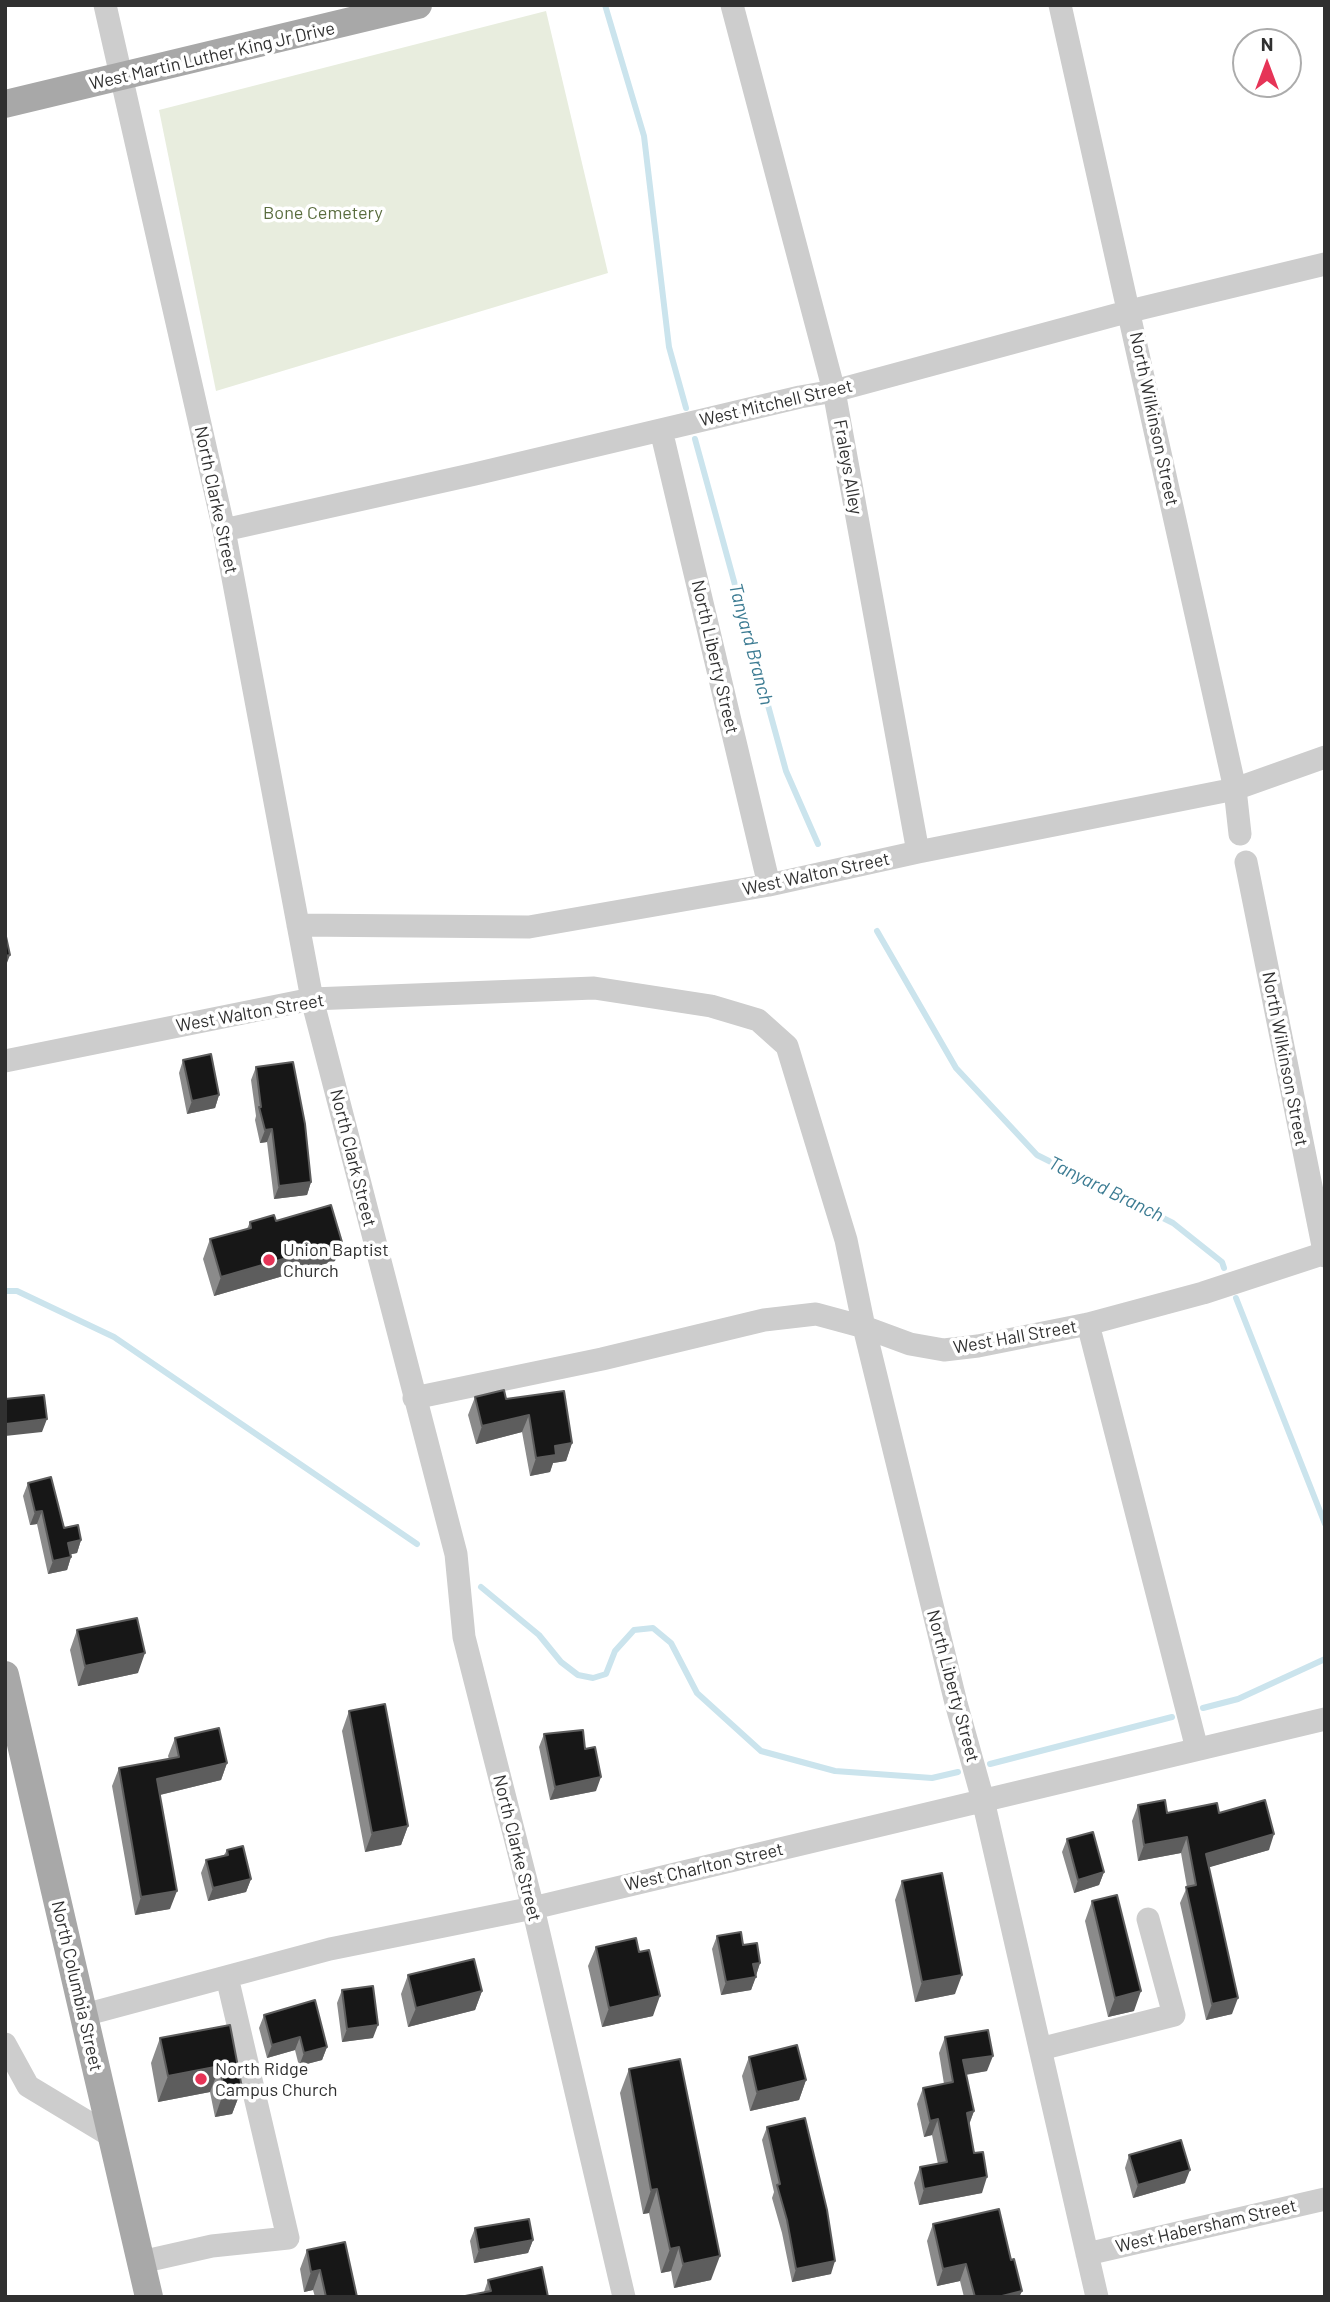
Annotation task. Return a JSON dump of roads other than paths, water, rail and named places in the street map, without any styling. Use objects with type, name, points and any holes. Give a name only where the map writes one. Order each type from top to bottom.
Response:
[{"type":"main road","name":"West Martin Luther King Jr Drive","points":[[5,104],[418,5]]},
{"type":"main road","name":"North Columbia Street","points":[[5,1675],[149,2297]]},
{"type":"street","name":"North Clarke Street","points":[[105,5],[224,530],[312,999]]},
{"type":"street","name":"Fraleys Alley","points":[[732,5],[834,391],[918,852]]},
{"type":"street","name":"North Wilkinson Street","points":[[1060,5],[1235,789],[1240,834]]},
{"type":"street","name":"West Mitchell Street","points":[[224,530],[834,391],[1130,311],[1325,264]]},
{"type":"street","name":"North Liberty Street","points":[[661,430],[769,885]]},
{"type":"street","name":"West Walton Street","points":[[298,925],[529,927],[769,885],[918,852],[1235,789],[1325,757]]},
{"type":"street","name":"North Wilkinson Street","points":[[1245,862],[1325,1254]]},
{"type":"street","name":"West Walton Street","points":[[5,1061],[312,999],[594,988],[698,1004],[758,1020],[788,1046],[798,1077]]},
{"type":"street","name":"North Clark Street","points":[[312,999],[415,1398]]},
{"type":"street","name":"North Liberty Street","points":[[798,1077],[846,1240],[864,1327],[956,1703],[984,1800],[1097,2297]]},
{"type":"street","name":"West Hall Street","points":[[415,1398],[602,1359],[764,1320],[816,1314],[864,1327],[910,1345],[944,1350],[978,1346],[1088,1324],[1203,1293],[1325,1254]]},
{"type":"street","points":[[1088,1324],[1196,1749]]},
{"type":"street","name":"North Clarke Street","points":[[415,1398],[456,1554],[464,1637],[533,1908],[624,2297]]},
{"type":"street","name":"West Charlton Street","points":[[84,2015],[330,1950],[533,1908],[1325,1719]]},
{"type":"street","points":[[1040,2049],[1174,2015],[1148,1919]]},
{"type":"street","points":[[141,2262],[212,2246],[288,2238],[227,1977]]},
{"type":"street","points":[[5,2044],[28,2086],[111,2136]]},
{"type":"street","name":"West Habersham Street","points":[[1087,2254],[1325,2199]]},
{"type":"waterway","name":"Tanyard Branch","points":[[605,5],[644,136],[669,347],[686,408]]},
{"type":"waterway","name":"Tanyard Branch","points":[[695,439],[786,771],[818,844]]},
{"type":"waterway","name":"Tanyard Branch","points":[[877,931],[956,1068],[1037,1155],[1173,1223],[1222,1262],[1224,1268]]},
{"type":"waterway","points":[[5,1291],[17,1291],[114,1337],[417,1544]]},
{"type":"waterway","name":"Tanyard Branch","points":[[1236,1298],[1325,1524]]},
{"type":"waterway","points":[[481,1587],[539,1635],[561,1662],[578,1675],[593,1678],[606,1674],[615,1651],[634,1630],[653,1628],[671,1643],[697,1693],[761,1751],[835,1771],[932,1778],[958,1772]]},
{"type":"waterway","points":[[1203,1708],[1238,1699],[1325,1659]]},
{"type":"waterway","points":[[990,1764],[1172,1717]]},
{"type":"place","name":"Union Baptist Church","points":[[269,1260]]},
{"type":"place","name":"North Ridge Campus Church","points":[[201,2079]]},
{"type":"park label","name":"Bone Cemetery","points":[[323,213]]}]
